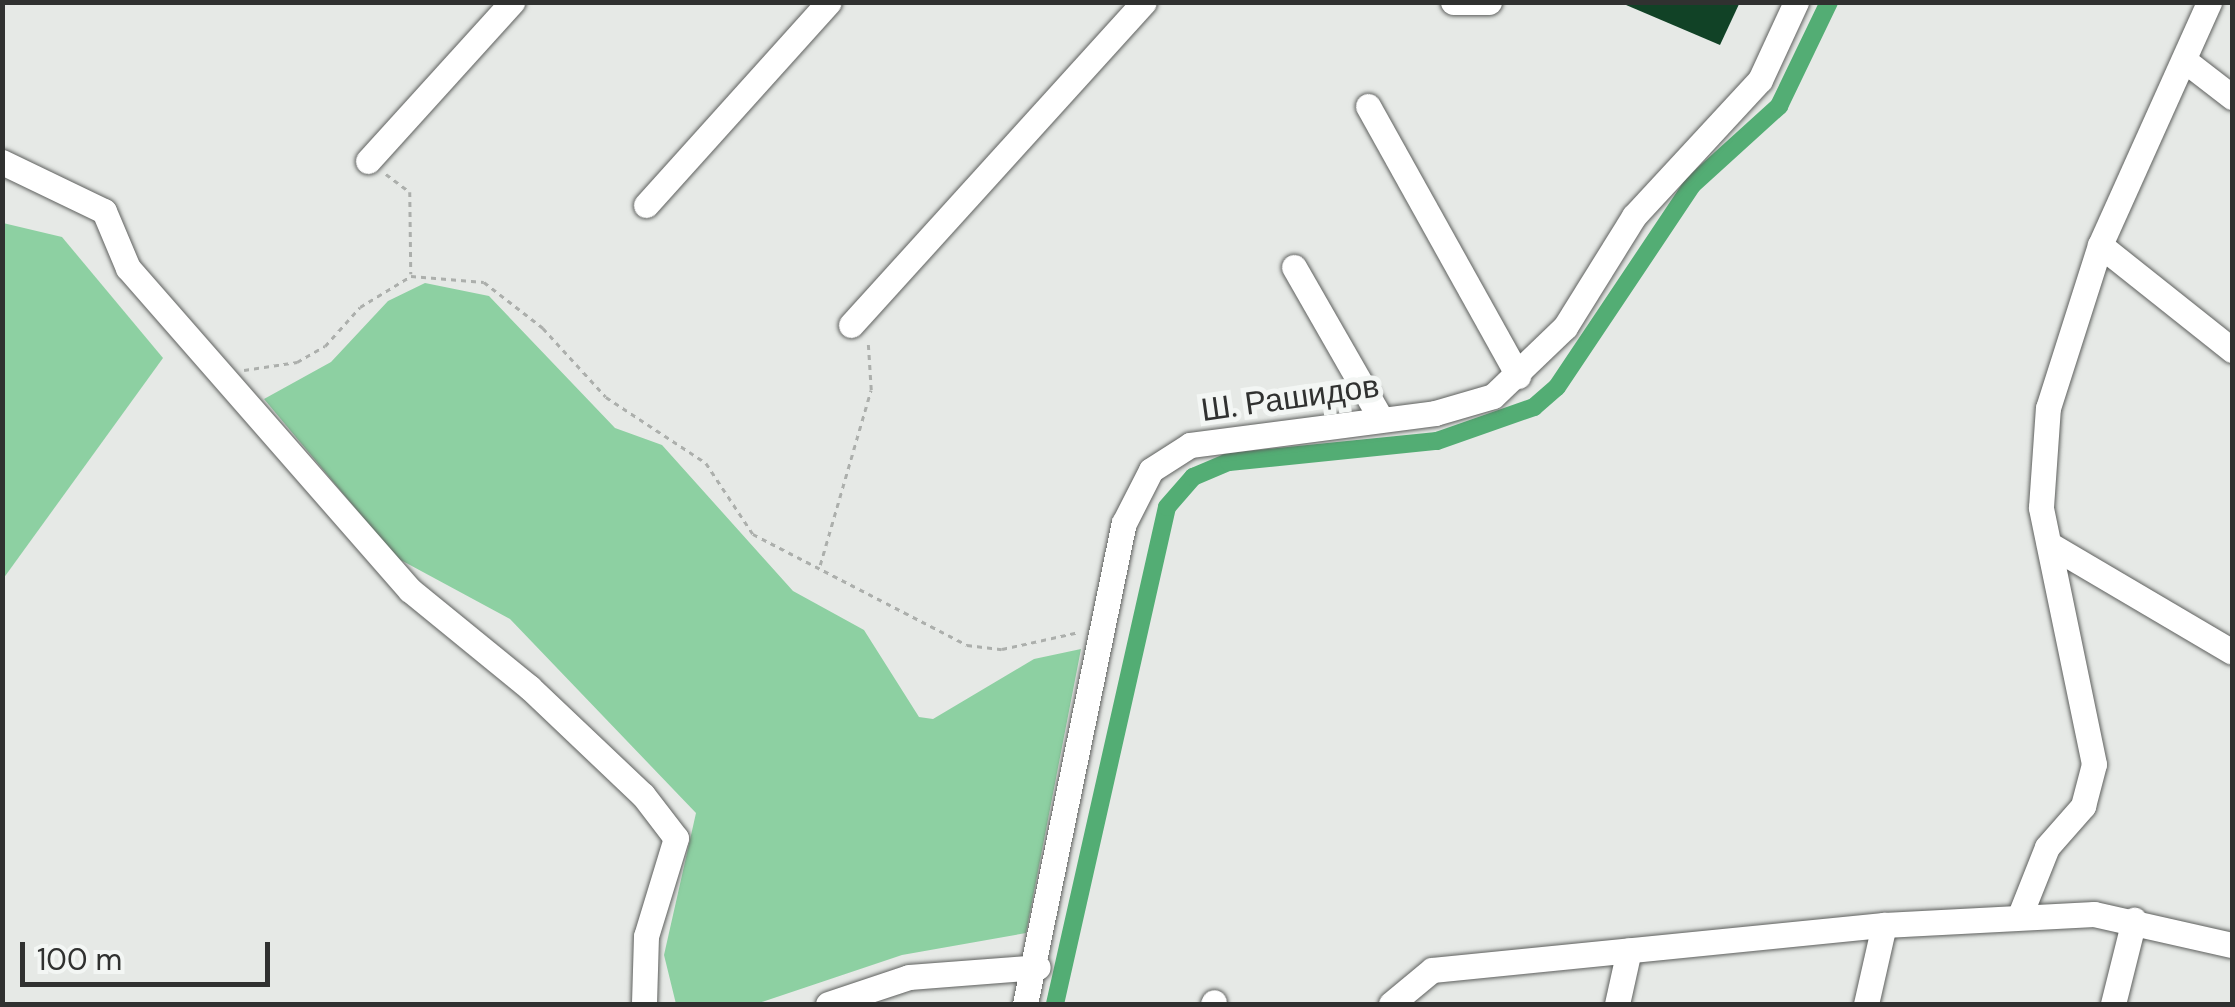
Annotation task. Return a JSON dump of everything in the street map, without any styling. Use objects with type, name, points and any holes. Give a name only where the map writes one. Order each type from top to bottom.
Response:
[{"type":"street","points":[[368,161],[512,2]]},
{"type":"street","points":[[646,205],[828,2]]},
{"type":"street","points":[[850,325],[1144,2]]},
{"type":"street","points":[[1453,2],[1493,4]]},
{"type":"street","name":"Ш. Рашидов","points":[[1025,1004],[1038,968],[1124,523],[1151,470],[1167,456],[1254,432],[1466,408],[1518,376],[1565,328],[1658,186],[1760,80],[1796,2]]},
{"type":"street","points":[[2020,916],[2047,848],[2083,806],[2094,764],[2041,506],[2048,408],[2100,244],[2188,64],[2209,2]]},
{"type":"street","points":[[2188,64],[2232,97]]},
{"type":"street","points":[[1368,106],[1518,376]]},
{"type":"street","points":[[2,162],[104,211],[128,268],[410,590],[529,686],[643,795],[676,838],[646,936],[644,1004]]},
{"type":"street","points":[[2100,244],[2232,350]]},
{"type":"street","points":[[1294,267],[1380,417]]},
{"type":"street","points":[[2048,544],[2232,652]]},
{"type":"street","points":[[1391,1004],[1432,970],[1884,925],[2020,916],[2134,920],[2232,945]]},
{"type":"street","points":[[2114,1004],[2134,920]]},
{"type":"street","points":[[1866,1004],[1884,925]]},
{"type":"street","points":[[1617,1004],[1629,950]]},
{"type":"street","points":[[828,1004],[909,978],[1038,968]]},
{"type":"path","points":[[368,161],[410,192],[411,276]]},
{"type":"path","points":[[219,372],[297,362],[325,346],[360,307],[411,276],[484,282],[513,300],[587,381],[706,463],[753,534],[967,645],[1002,648],[1104,625]]},
{"type":"path","points":[[820,566],[875,361],[866,335],[850,325]]},
{"type":"green space","points":[[3,223],[62,237],[163,358],[3,579]]},
{"type":"green space","points":[[425,283],[489,296],[615,428],[662,445],[793,591],[864,630],[919,717],[933,719],[1034,659],[1081,649],[1026,933],[902,955],[756,1004],[676,1004],[664,955],[696,813],[510,619],[397,558],[264,399],[331,362],[388,301]]},
{"type":"building","points":[[1619,2],[1740,2],[1720,45]]},
{"type":"waterway","points":[[1055,1004],[1167,507],[1193,477],[1229,462],[1437,441],[1534,407],[1557,387],[1692,185],[1779,106],[1829,2]]}]
